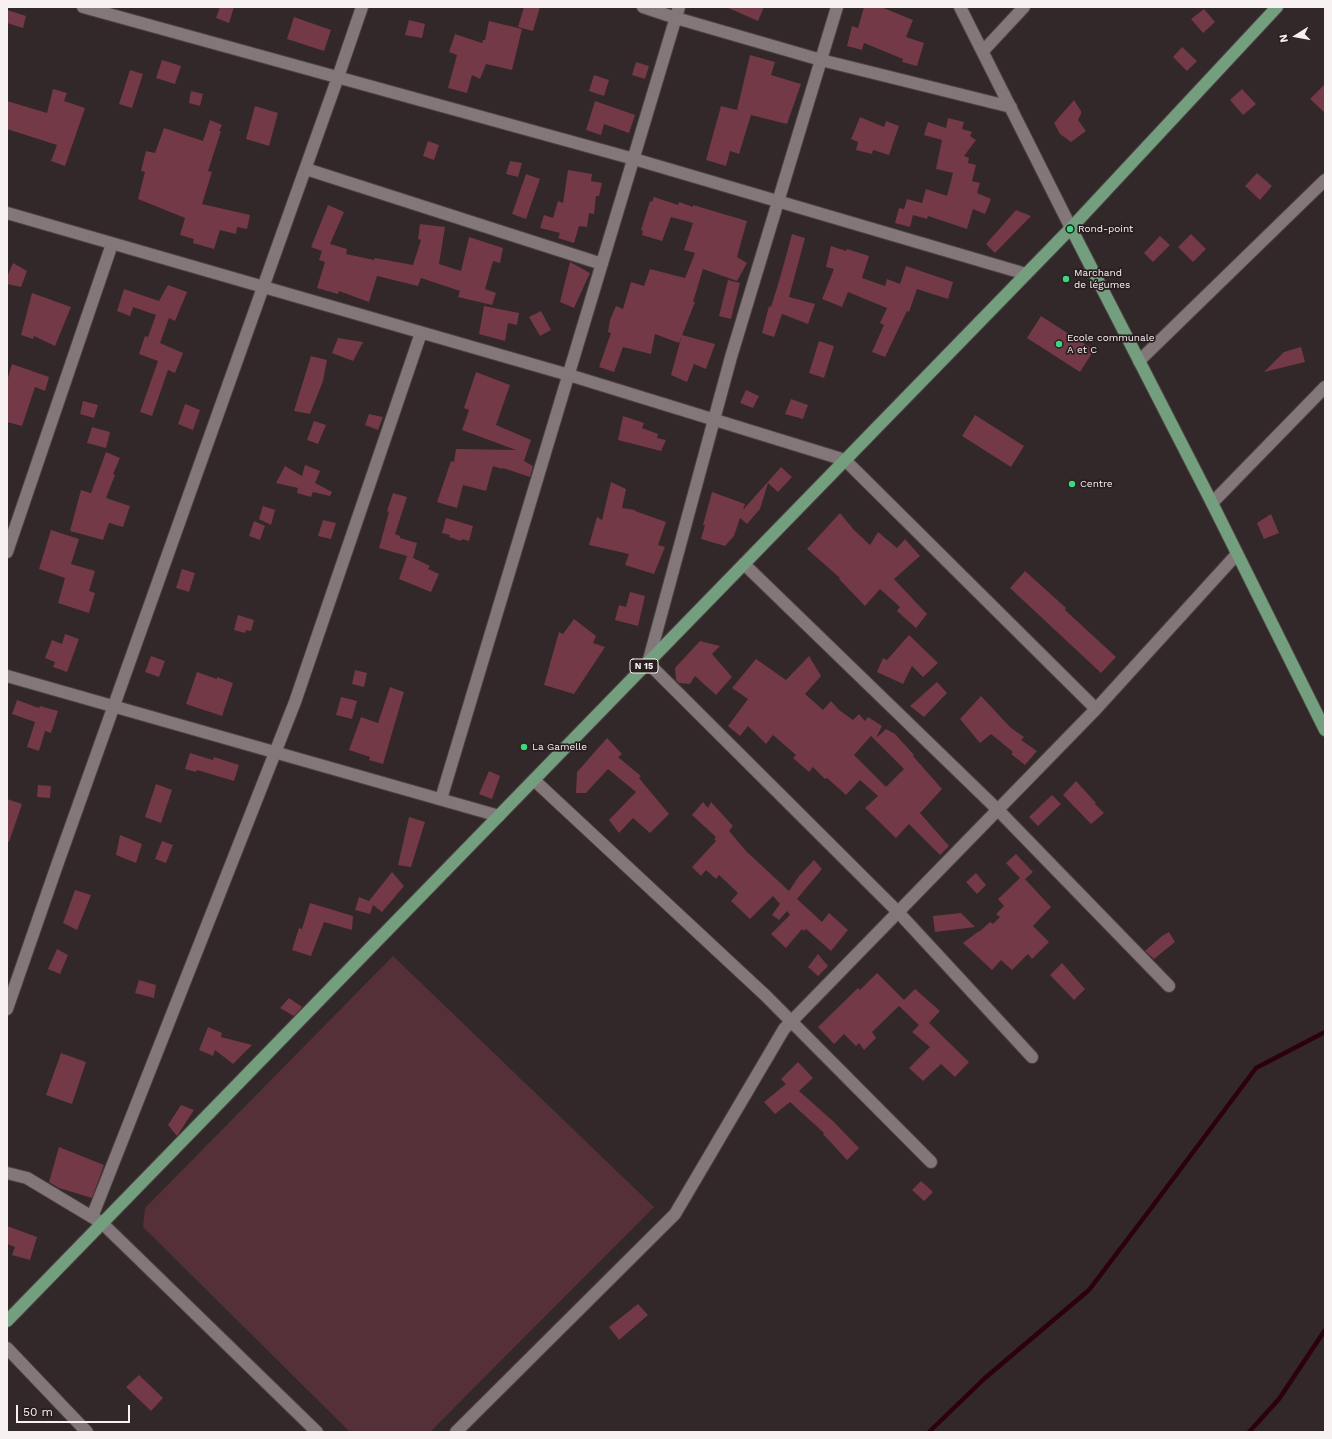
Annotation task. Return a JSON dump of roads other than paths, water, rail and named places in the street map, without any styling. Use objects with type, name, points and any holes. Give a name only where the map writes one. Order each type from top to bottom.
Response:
[{"type":"main road","name":"N 15","points":[[7,1321],[97,1220],[534,780],[648,663],[1071,228],[1277,7]]},
{"type":"main road","points":[[1071,228],[1212,504],[1325,730]]},
{"type":"street","points":[[83,7],[634,158],[1026,274]]},
{"type":"street","points":[[7,1009],[113,706],[306,169],[362,7]]},
{"type":"street","points":[[643,7],[678,12],[821,60],[1011,107]]},
{"type":"street","points":[[837,7],[731,357],[648,663],[898,912],[1032,1057]]},
{"type":"street","points":[[960,7],[1071,228]]},
{"type":"street","points":[[983,52],[1024,7]]},
{"type":"street","points":[[441,799],[678,12]]},
{"type":"street","points":[[306,169],[602,264]]},
{"type":"street","points":[[1139,361],[1325,180]]},
{"type":"street","points":[[7,213],[569,375],[845,460],[1096,709]]},
{"type":"street","points":[[7,552],[112,244]]},
{"type":"street","points":[[97,1220],[276,753],[422,333]]},
{"type":"street","points":[[1212,504],[1325,387]]},
{"type":"street","points":[[456,1432],[675,1214],[784,1029],[1096,709],[1237,554]]},
{"type":"street","points":[[744,564],[998,810],[1169,986]]},
{"type":"street","points":[[7,676],[498,816]]},
{"type":"street","points":[[534,780],[766,996],[931,1162]]},
{"type":"street","points":[[7,1173],[27,1178],[97,1220],[317,1432]]},
{"type":"street","points":[[7,1348],[87,1432]]},
{"type":"waterway","points":[[929,1432],[985,1378],[1089,1290],[1256,1068],[1325,1032]]},
{"type":"waterway","points":[[1249,1432],[1279,1399],[1325,1330]]},
{"type":"place","name":"Rond-point","points":[[1070,229]]},
{"type":"place","name":"Marchand de légumes","points":[[1066,279]]},
{"type":"place","name":"Ecole communale A et C","points":[[1059,344]]},
{"type":"place","name":"Centre","points":[[1072,484]]},
{"type":"place","name":"La Gamelle","points":[[524,747]]}]
